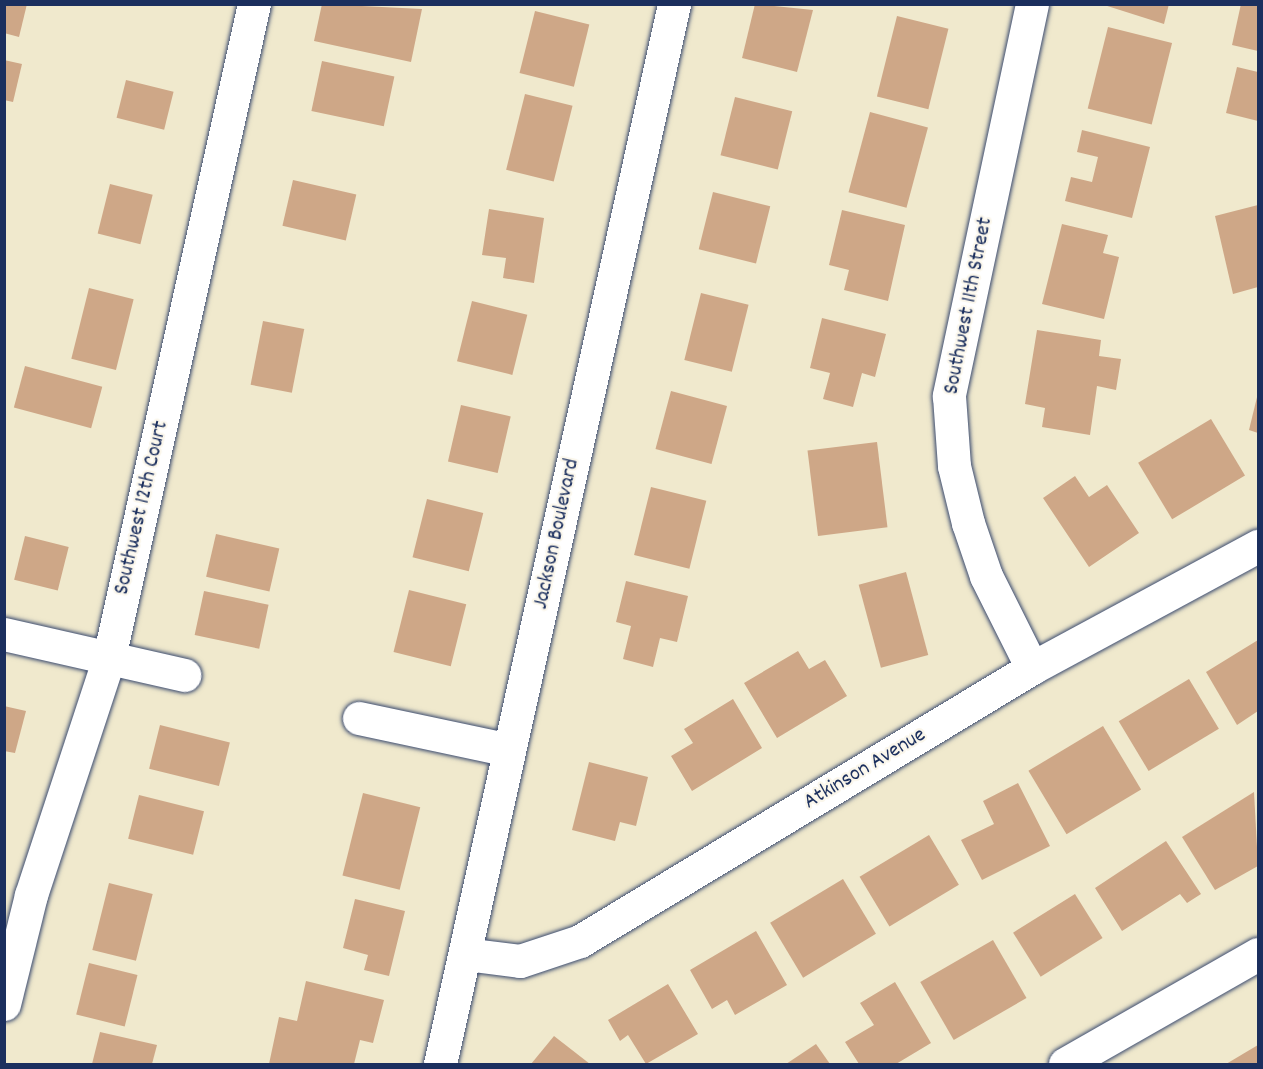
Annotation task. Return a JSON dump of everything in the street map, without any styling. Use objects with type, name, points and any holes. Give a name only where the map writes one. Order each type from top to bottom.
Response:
[{"type":"street","name":"Southwest 12th Court","points":[[4,1004],[31,895],[109,658],[255,4]]},
{"type":"street","name":"Jackson Boulevard","points":[[440,1065],[674,4]]},
{"type":"street","name":"Southwest 11th Street","points":[[1032,4],[949,396],[954,466],[968,523],[986,576],[1032,668]]},
{"type":"street","name":"Atkinson Avenue","points":[[465,954],[520,961],[580,941],[1032,668],[1258,546]]},
{"type":"street","points":[[4,634],[184,675]]},
{"type":"street","points":[[359,718],[509,750]]},
{"type":"street","points":[[1065,1065],[1258,954]]},
{"type":"building","points":[[4,4],[27,4],[19,37],[4,33]]},
{"type":"building","points":[[322,4],[422,9],[411,62],[314,41]]},
{"type":"building","points":[[755,4],[813,10],[797,72],[742,58]]},
{"type":"building","points":[[1101,4],[1169,4],[1164,24]]},
{"type":"building","points":[[1241,4],[1258,4],[1258,51],[1232,45]]},
{"type":"building","points":[[535,11],[589,25],[574,87],[520,73]]},
{"type":"building","points":[[897,16],[948,29],[928,109],[877,97]]},
{"type":"building","points":[[1108,27],[1172,43],[1152,124],[1088,109]]},
{"type":"building","points":[[4,60],[22,64],[13,102],[4,100]]},
{"type":"building","points":[[322,61],[394,76],[384,126],[311,111]]},
{"type":"building","points":[[1237,67],[1258,72],[1258,121],[1226,113]]},
{"type":"building","points":[[126,80],[174,92],[164,130],[117,118]]},
{"type":"building","points":[[525,94],[573,106],[554,182],[506,170]]},
{"type":"building","points":[[735,97],[792,111],[778,169],[720,155]]},
{"type":"building","points":[[870,112],[928,128],[906,208],[849,192]]},
{"type":"building","points":[[1082,130],[1150,147],[1132,218],[1065,201],[1071,177],[1092,182],[1098,157],[1077,152]]},
{"type":"building","points":[[293,180],[356,195],[346,240],[282,226]]},
{"type":"building","points":[[110,184],[153,195],[140,244],[98,233]]},
{"type":"building","points":[[713,192],[770,206],[756,264],[699,249]]},
{"type":"building","points":[[1258,205],[1258,287],[1233,294],[1215,216]]},
{"type":"building","points":[[489,209],[544,218],[534,283],[503,278],[506,258],[482,255]]},
{"type":"building","points":[[842,210],[905,225],[888,301],[844,290],[849,270],[829,265]]},
{"type":"building","points":[[1062,224],[1108,235],[1103,253],[1119,257],[1104,319],[1042,304]]},
{"type":"building","points":[[89,288],[134,299],[116,370],[71,359]]},
{"type":"building","points":[[701,293],[749,305],[732,372],[684,360]]},
{"type":"building","points":[[472,301],[527,315],[512,375],[457,361]]},
{"type":"building","points":[[822,318],[886,334],[875,377],[862,373],[853,407],[823,399],[830,373],[810,368]]},
{"type":"building","points":[[263,321],[304,329],[292,393],[251,385]]},
{"type":"building","points":[[1037,330],[1101,340],[1099,356],[1121,359],[1116,390],[1097,386],[1090,435],[1042,427],[1045,408],[1025,404]]},
{"type":"building","points":[[25,366],[102,387],[91,428],[14,408]]},
{"type":"building","points":[[671,391],[727,406],[711,464],[655,449]]},
{"type":"building","points":[[1258,393],[1258,433],[1249,430]]},
{"type":"building","points":[[461,405],[511,416],[498,473],[448,462]]},
{"type":"building","points":[[1211,419],[1245,476],[1172,519],[1138,463]]},
{"type":"building","points":[[877,442],[887,527],[818,536],[808,451]]},
{"type":"building","points":[[1075,476],[1089,497],[1107,485],[1139,533],[1089,567],[1043,498]]},
{"type":"building","points":[[651,487],[706,501],[689,569],[634,555]]},
{"type":"building","points":[[427,499],[483,513],[469,571],[412,557]]},
{"type":"building","points":[[216,534],[279,549],[269,591],[206,577]]},
{"type":"building","points":[[25,536],[69,547],[58,591],[14,580]]},
{"type":"building","points":[[906,572],[928,655],[881,668],[859,585]]},
{"type":"building","points":[[626,581],[688,596],[677,642],[660,638],[653,667],[623,659],[631,626],[616,622]]},
{"type":"building","points":[[409,590],[466,604],[451,666],[394,652]]},
{"type":"building","points":[[204,591],[269,605],[259,649],[195,635]]},
{"type":"building","points":[[1258,640],[1258,711],[1237,725],[1206,672]]},
{"type":"building","points":[[798,651],[809,669],[825,660],[847,696],[777,738],[744,683]]},
{"type":"building","points":[[1189,679],[1219,729],[1149,771],[1119,721]]},
{"type":"building","points":[[733,699],[762,748],[692,791],[671,756],[693,743],[684,729]]},
{"type":"building","points":[[4,706],[26,711],[15,753],[4,751]]},
{"type":"building","points":[[160,725],[230,742],[219,786],[149,769]]},
{"type":"building","points":[[1103,726],[1141,789],[1067,834],[1028,771]]},
{"type":"building","points":[[589,762],[648,777],[636,826],[620,822],[615,841],[572,830]]},
{"type":"building","points":[[1018,783],[1050,846],[982,880],[961,840],[994,824],[983,801]]},
{"type":"building","points":[[1254,792],[1258,866],[1215,890],[1182,837]]},
{"type":"building","points":[[363,793],[420,807],[400,890],[342,875]]},
{"type":"building","points":[[139,795],[204,811],[193,855],[128,839]]},
{"type":"building","points":[[929,835],[959,885],[889,926],[860,877]]},
{"type":"building","points":[[1166,841],[1201,894],[1187,903],[1180,894],[1122,931],[1095,888]]},
{"type":"building","points":[[843,879],[876,934],[803,978],[770,923]]},
{"type":"building","points":[[109,883],[153,894],[136,961],[92,950]]},
{"type":"building","points":[[1075,894],[1103,938],[1041,977],[1013,933]]},
{"type":"building","points":[[355,899],[405,911],[389,976],[364,970],[368,955],[343,948]]},
{"type":"building","points":[[756,931],[787,985],[735,1015],[727,1000],[712,1009],[690,970]]},
{"type":"building","points":[[993,940],[1026,998],[954,1040],[920,982]]},
{"type":"building","points":[[89,963],[138,975],[125,1027],[76,1014]]},
{"type":"building","points":[[306,981],[384,1000],[373,1043],[360,1040],[354,1064],[269,1064],[279,1017],[297,1021]]},
{"type":"building","points":[[895,982],[931,1043],[896,1064],[859,1064],[845,1042],[874,1025],[860,1003]]},
{"type":"building","points":[[668,984],[698,1034],[646,1064],[628,1035],[620,1041],[608,1020]]},
{"type":"building","points":[[100,1032],[157,1045],[152,1064],[92,1064]]},
{"type":"building","points":[[554,1036],[590,1064],[531,1064]]},
{"type":"building","points":[[816,1044],[830,1064],[786,1064]]},
{"type":"building","points":[[1258,1045],[1258,1064],[1226,1064]]}]
